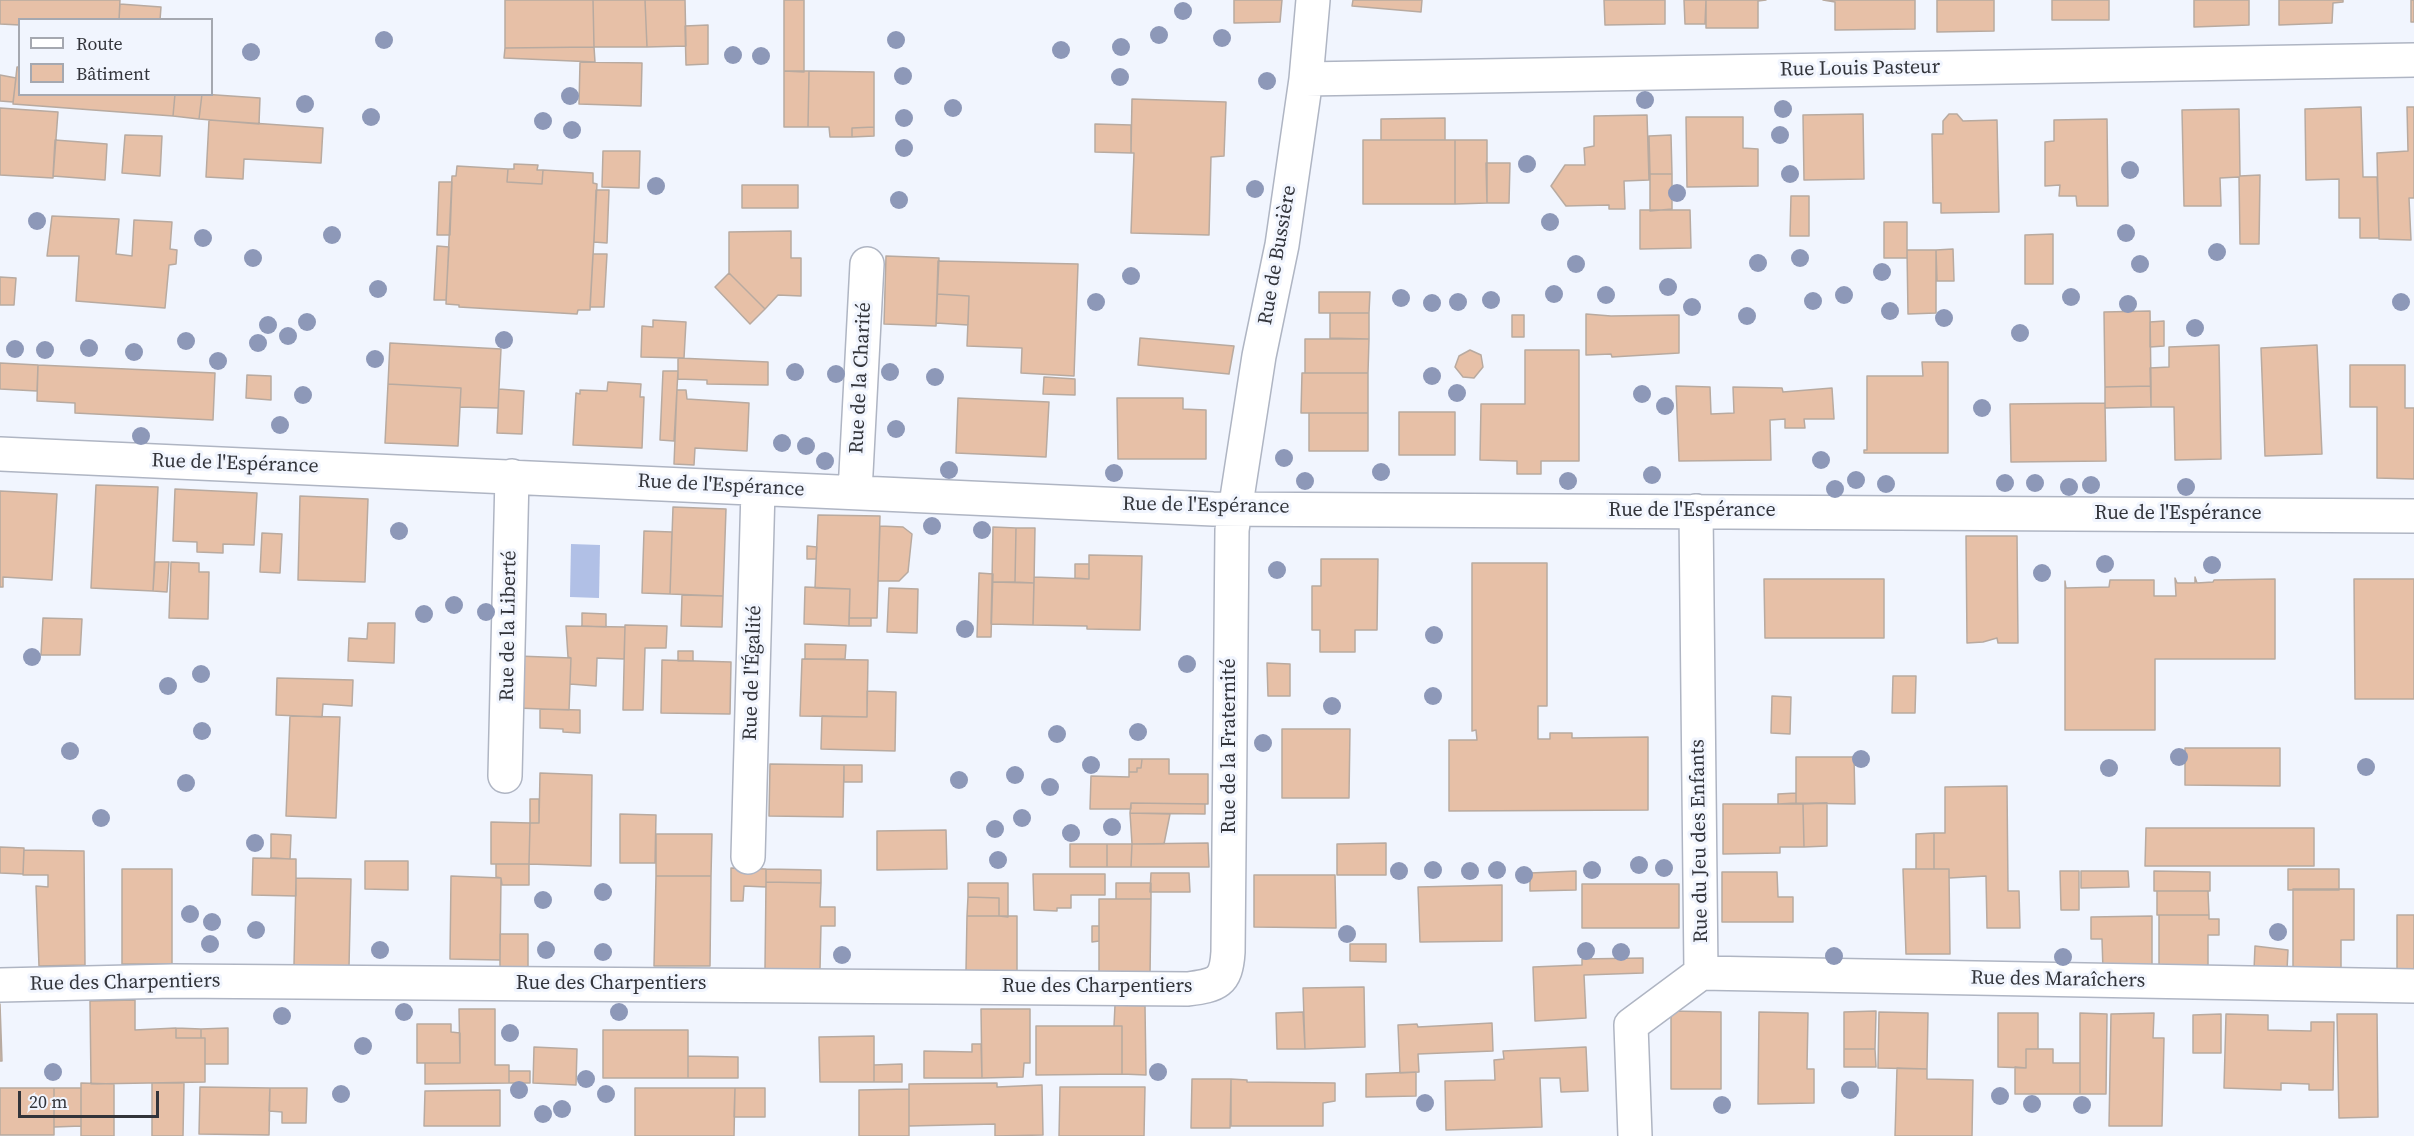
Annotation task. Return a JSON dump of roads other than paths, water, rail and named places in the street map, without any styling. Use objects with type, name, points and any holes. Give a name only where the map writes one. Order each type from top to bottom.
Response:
[{"type":"street","name":"Rue de Bussière","points":[[1234,509],[1259,356],[1282,245],[1306,79],[1313,0]]},
{"type":"street","name":"Rue Louis Pasteur","points":[[1306,79],[2414,60]]},
{"type":"street","name":"Rue de la Charité","points":[[855,492],[867,264]]},
{"type":"street","name":"Rue de l'Espérance","points":[[0,454],[1234,509],[2414,516]]},
{"type":"street","name":"Rue de la Liberté","points":[[505,776],[512,476]]},
{"type":"street","name":"Rue de l'Égalité","points":[[748,857],[758,489]]},
{"type":"street","name":"Rue de la Fraternité","points":[[1221,981],[1227,969],[1228,952],[1234,509]]},
{"type":"street","name":"Rue du Jeu des Enfants","points":[[1696,511],[1701,973]]},
{"type":"street","name":"Rue des Maraîchers","points":[[1701,973],[2414,986]]},
{"type":"street","points":[[1635,1136],[1631,1025],[1701,973]]},
{"type":"street","name":"Rue des Charpentiers","points":[[0,985],[173,981],[1188,989],[1209,986],[1221,981]]},
{"type":"water","points":[[571,544],[600,545],[599,598],[570,597]]}]
